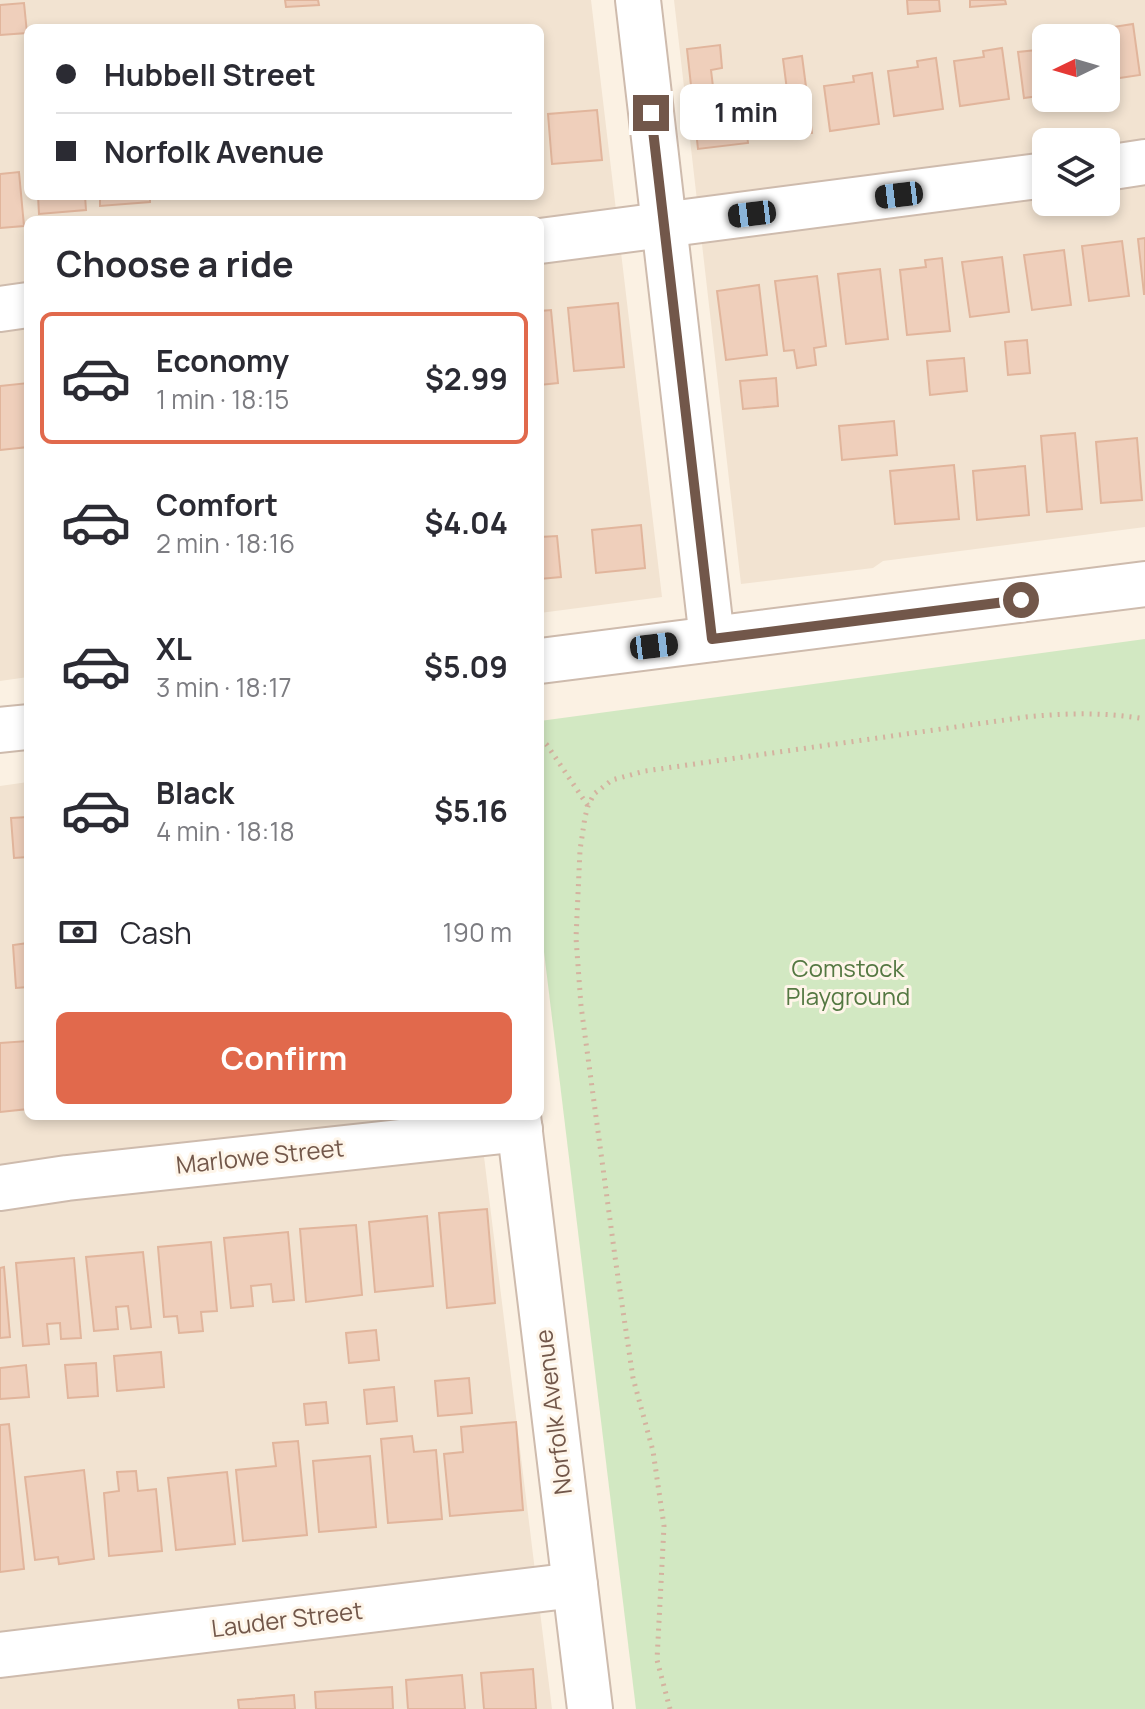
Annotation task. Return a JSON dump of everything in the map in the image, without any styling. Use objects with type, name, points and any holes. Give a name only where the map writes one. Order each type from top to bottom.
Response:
[{"type":"street","points":[[638,0],[712,639]]},
{"type":"street","points":[[1120,166],[1145,162]]},
{"type":"street","points":[[544,241],[1032,177]]},
{"type":"street","points":[[0,309],[24,306]]},
{"type":"street","points":[[544,660],[1145,584]]},
{"type":"street","points":[[0,730],[24,727]]},
{"type":"street","name":"Marlowe Street","points":[[0,1188],[519,1122]]},
{"type":"street","name":"Norfolk Avenue","points":[[519,1122],[590,1709]]},
{"type":"street","name":"Lauder Street","points":[[0,1655],[575,1585]]},
{"type":"path","points":[[670,1709],[657,1660],[664,1526],[653,1451],[633,1378],[581,1006],[576,938],[580,850],[588,806],[594,794],[612,780],[645,771],[1026,717],[1069,713],[1125,715],[1145,719]]},
{"type":"path","points":[[544,742],[588,806]]},
{"type":"shaded area","points":[[0,0],[591,0],[662,597],[544,612],[544,216],[24,216],[24,678],[0,681]]},
{"type":"shaded area","points":[[674,0],[1145,0],[1145,527],[883,561],[873,568],[741,584]]},
{"type":"shaded area","points":[[24,783],[24,1120],[479,1120],[552,1709],[0,1709],[0,786]]},
{"type":"green space","name":"Comstock Playground","points":[[1145,639],[1145,1709],[636,1709],[544,952],[544,720]]},
{"type":"building","points":[[285,0],[318,0],[319,5],[286,7]]},
{"type":"building","points":[[907,0],[939,0],[940,11],[908,14]]},
{"type":"building","points":[[970,0],[1005,0],[1006,4],[970,7]]},
{"type":"building","points":[[24,3],[24,33],[0,35],[0,5]]},
{"type":"building","points":[[1133,24],[1140,75],[1120,78],[1120,26]]},
{"type":"building","points":[[720,45],[722,68],[711,70],[714,95],[742,92],[748,143],[698,149],[687,49]]},
{"type":"building","points":[[1002,48],[1009,99],[960,106],[954,61],[984,57],[983,51]]},
{"type":"building","points":[[1032,50],[1032,97],[1024,98],[1018,52]]},
{"type":"building","points":[[802,56],[812,133],[763,139],[757,94],[787,90],[783,59]]},
{"type":"building","points":[[936,58],[943,109],[894,116],[888,71],[918,67],[917,61]]},
{"type":"building","points":[[872,73],[879,124],[830,131],[824,86],[854,82],[853,76]]},
{"type":"building","points":[[597,110],[602,160],[552,164],[548,114]]},
{"type":"building","points":[[19,172],[24,226],[0,228],[0,174]]},
{"type":"building","points":[[38,200],[85,200],[86,210],[39,214]]},
{"type":"building","points":[[100,200],[150,200],[150,202],[100,206]]},
{"type":"building","points":[[1145,238],[1145,294],[1144,294],[1138,239]]},
{"type":"building","points":[[1122,241],[1129,296],[1089,301],[1082,246]]},
{"type":"building","points":[[1064,250],[1071,305],[1032,310],[1024,255]]},
{"type":"building","points":[[1002,257],[1009,312],[970,317],[962,262]]},
{"type":"building","points":[[942,258],[950,331],[907,335],[900,270],[926,267],[925,260]]},
{"type":"building","points":[[880,269],[888,339],[846,344],[838,274]]},
{"type":"building","points":[[817,276],[826,346],[814,348],[816,365],[797,368],[794,350],[784,351],[775,281]]},
{"type":"building","points":[[759,285],[767,355],[726,360],[717,291]]},
{"type":"building","points":[[618,303],[624,367],[574,371],[568,308]]},
{"type":"building","points":[[551,310],[558,383],[544,385],[544,311]]},
{"type":"building","points":[[1027,340],[1030,373],[1008,375],[1005,342]]},
{"type":"building","points":[[964,358],[967,391],[930,395],[927,361]]},
{"type":"building","points":[[776,378],[778,406],[743,409],[740,381]]},
{"type":"building","points":[[24,383],[24,447],[0,450],[0,386]]},
{"type":"building","points":[[894,421],[897,455],[842,460],[839,426]]},
{"type":"building","points":[[1075,433],[1082,509],[1047,512],[1041,436]]},
{"type":"building","points":[[1137,438],[1142,500],[1101,503],[1096,442]]},
{"type":"building","points":[[954,465],[959,519],[895,524],[890,471]]},
{"type":"building","points":[[1025,466],[1029,515],[977,520],[973,471]]},
{"type":"building","points":[[641,525],[645,568],[596,573],[592,530]]},
{"type":"building","points":[[557,536],[561,577],[544,579],[544,537]]},
{"type":"building","points":[[24,817],[24,857],[14,858],[11,818]]},
{"type":"building","points":[[24,944],[24,987],[16,988],[13,945]]},
{"type":"building","points":[[24,1041],[24,1109],[0,1112],[0,1043]]},
{"type":"building","points":[[487,1209],[495,1303],[447,1308],[439,1213]]},
{"type":"building","points":[[427,1216],[433,1286],[375,1292],[369,1222]]},
{"type":"building","points":[[356,1225],[362,1295],[306,1302],[300,1229]]},
{"type":"building","points":[[288,1232],[294,1300],[273,1302],[271,1284],[251,1286],[253,1306],[231,1308],[224,1238]]},
{"type":"building","points":[[211,1242],[217,1311],[201,1312],[203,1331],[179,1333],[177,1316],[164,1317],[158,1247]]},
{"type":"building","points":[[143,1252],[151,1327],[131,1329],[128,1306],[116,1307],[118,1329],[94,1331],[86,1257]]},
{"type":"building","points":[[74,1258],[81,1338],[61,1339],[60,1323],[47,1324],[49,1344],[23,1346],[16,1263]]},
{"type":"building","points":[[4,1267],[10,1337],[0,1338],[0,1268]]},
{"type":"building","points":[[376,1330],[379,1360],[349,1363],[346,1333]]},
{"type":"building","points":[[161,1352],[164,1387],[117,1391],[114,1356]]},
{"type":"building","points":[[96,1363],[98,1396],[68,1398],[65,1365]]},
{"type":"building","points":[[26,1365],[29,1397],[0,1399],[0,1368]]},
{"type":"building","points":[[469,1378],[472,1413],[438,1416],[435,1381]]},
{"type":"building","points":[[394,1387],[397,1421],[367,1424],[364,1390]]},
{"type":"building","points":[[326,1402],[328,1423],[306,1425],[304,1404]]},
{"type":"building","points":[[516,1422],[523,1510],[450,1516],[444,1454],[463,1452],[461,1427]]},
{"type":"building","points":[[9,1424],[24,1569],[0,1572],[0,1425]]},
{"type":"building","points":[[412,1436],[414,1452],[436,1450],[442,1519],[388,1523],[381,1439]]},
{"type":"building","points":[[298,1441],[307,1535],[243,1541],[236,1470],[276,1466],[273,1443]]},
{"type":"building","points":[[370,1456],[376,1527],[319,1532],[313,1461]]},
{"type":"building","points":[[84,1470],[94,1559],[59,1564],[58,1557],[35,1560],[25,1477]]},
{"type":"building","points":[[136,1471],[138,1491],[156,1489],[162,1551],[109,1556],[104,1493],[119,1491],[117,1472]]},
{"type":"building","points":[[227,1472],[235,1544],[176,1550],[168,1478]]},
{"type":"building","points":[[533,1669],[536,1709],[484,1709],[481,1673]]},
{"type":"building","points":[[462,1675],[465,1709],[408,1709],[406,1680]]},
{"type":"building","points":[[392,1687],[393,1709],[316,1709],[315,1692]]},
{"type":"building","points":[[294,1695],[295,1709],[239,1709],[238,1700]]},
{"type":"route","points":[[651,113],[712,639],[1021,600]]}]
